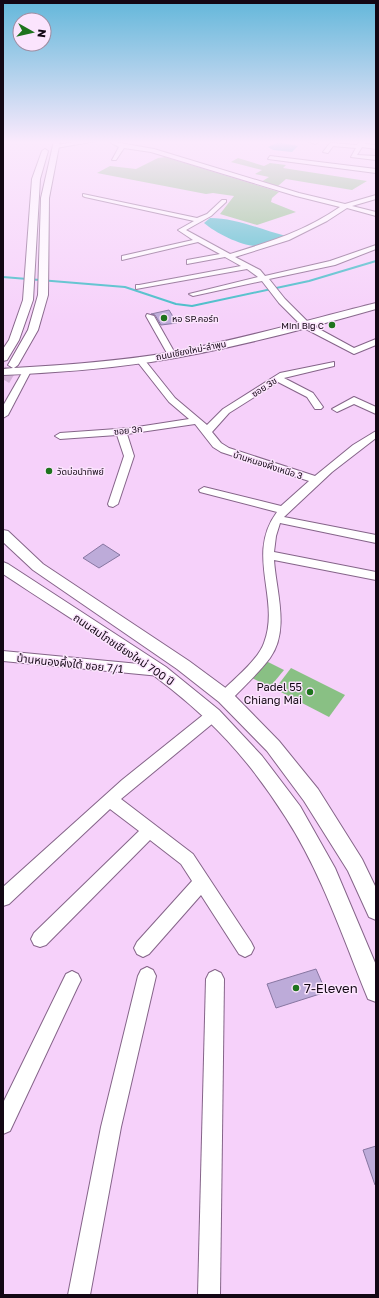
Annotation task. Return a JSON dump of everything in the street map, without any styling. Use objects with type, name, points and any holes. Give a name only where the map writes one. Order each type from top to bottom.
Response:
[{"type":"main road","points":[[3,358],[14,340],[23,318],[28,300],[35,202]]},
{"type":"main road","points":[[13,365],[33,330],[43,295],[46,202]]},
{"type":"main road","name":"ถนนเชียงใหม่-ลำพูน","points":[[3,378],[26,371],[140,360],[172,355],[308,326],[376,306]]},
{"type":"main road","name":"ถนนสมโภชเชียงใหม่ 700 ปี","points":[[3,534],[38,567],[183,665],[225,696],[273,746],[310,795],[355,865],[376,910]]},
{"type":"main road","name":"ถนนสมโภชเชียงใหม่ 700 ปี","points":[[3,567],[160,671],[213,715],[256,761],[293,812],[328,875],[376,991]]},
{"type":"street","points":[[115,202],[198,220]]},
{"type":"street","points":[[223,202],[209,216],[198,220],[197,223],[181,230],[229,255],[264,279],[282,302],[308,326],[354,350],[376,342]]},
{"type":"street","points":[[328,202],[376,214]]},
{"type":"street","points":[[190,262],[229,255],[287,239],[325,220],[347,206],[361,202]]},
{"type":"street","points":[[125,258],[200,240]]},
{"type":"street","points":[[194,294],[332,263],[376,247]]},
{"type":"street","points":[[139,287],[248,267]]},
{"type":"street","points":[[150,316],[172,355]]},
{"type":"street","name":"บ้านหนองผึ้งเหนือ 3","points":[[140,360],[172,400],[207,430],[217,445],[225,450],[316,480]]},
{"type":"street","name":"ซอย 3ข","points":[[207,430],[226,411],[277,378],[283,375],[331,364]]},
{"type":"street","points":[[3,415],[26,371]]},
{"type":"street","points":[[277,378],[310,395],[318,407]]},
{"type":"street","points":[[337,409],[354,400],[376,411]]},
{"type":"street","name":"ซอย 3ก","points":[[60,436],[121,432],[197,421]]},
{"type":"street","points":[[113,504],[129,456],[121,432]]},
{"type":"street","points":[[225,696],[270,648],[274,615],[268,555],[269,541],[280,514],[316,480],[359,445],[376,434]]},
{"type":"street","points":[[204,490],[280,514],[376,539]]},
{"type":"street","points":[[268,555],[376,576]]},
{"type":"street","name":"บ้านหนองผึ้งใต้ ซอย 7/1","points":[[3,656],[160,671]]},
{"type":"street","points":[[3,898],[127,784],[213,715]]},
{"type":"street","points":[[110,800],[187,858],[245,948]]},
{"type":"street","points":[[40,939],[150,830]]},
{"type":"street","points":[[143,948],[202,882]]},
{"type":"street","points":[[78,1295],[111,1127],[147,976]]},
{"type":"street","points":[[209,1295],[215,979]]},
{"type":"street","points":[[3,1124],[40,1050],[72,980]]},
{"type":"shaded area","points":[[230,202],[271,202],[296,212],[257,225],[220,214]]},
{"type":"shaded area","points":[[210,218],[239,222],[286,236],[262,246],[248,245],[216,232],[204,223]]},
{"type":"shaded area","points":[[266,661],[284,670],[270,687],[252,678]]},
{"type":"shaded area","name":"Padel 55 Chiang Mai","points":[[291,668],[345,695],[329,717],[275,689]]},
{"type":"building","name":"หอ SP.คอร์ท","points":[[169,310],[177,323],[161,325],[155,315],[151,314]]},
{"type":"building","points":[[103,544],[120,555],[99,568],[83,558]]},
{"type":"building","name":"7-Eleven","points":[[316,969],[326,992],[276,1008],[267,984]]},
{"type":"building","points":[[376,1146],[376,1184],[375,1185],[363,1150]]},
{"type":"waterway","points":[[3,277],[125,287],[176,304],[192,306],[309,281],[376,261]]},
{"type":"tunnel","points":[[4,380],[13,365]]},
{"type":"place","name":"หอ SP.คอร์ท","points":[[164,318]]},
{"type":"place","name":"Mini Big C","points":[[332,325]]},
{"type":"place","name":"วัดบ่อนำทิพย์","points":[[49,471]]},
{"type":"place","name":"Padel 55 Chiang Mai","points":[[310,692]]},
{"type":"place","name":"7-Eleven","points":[[296,988]]}]
